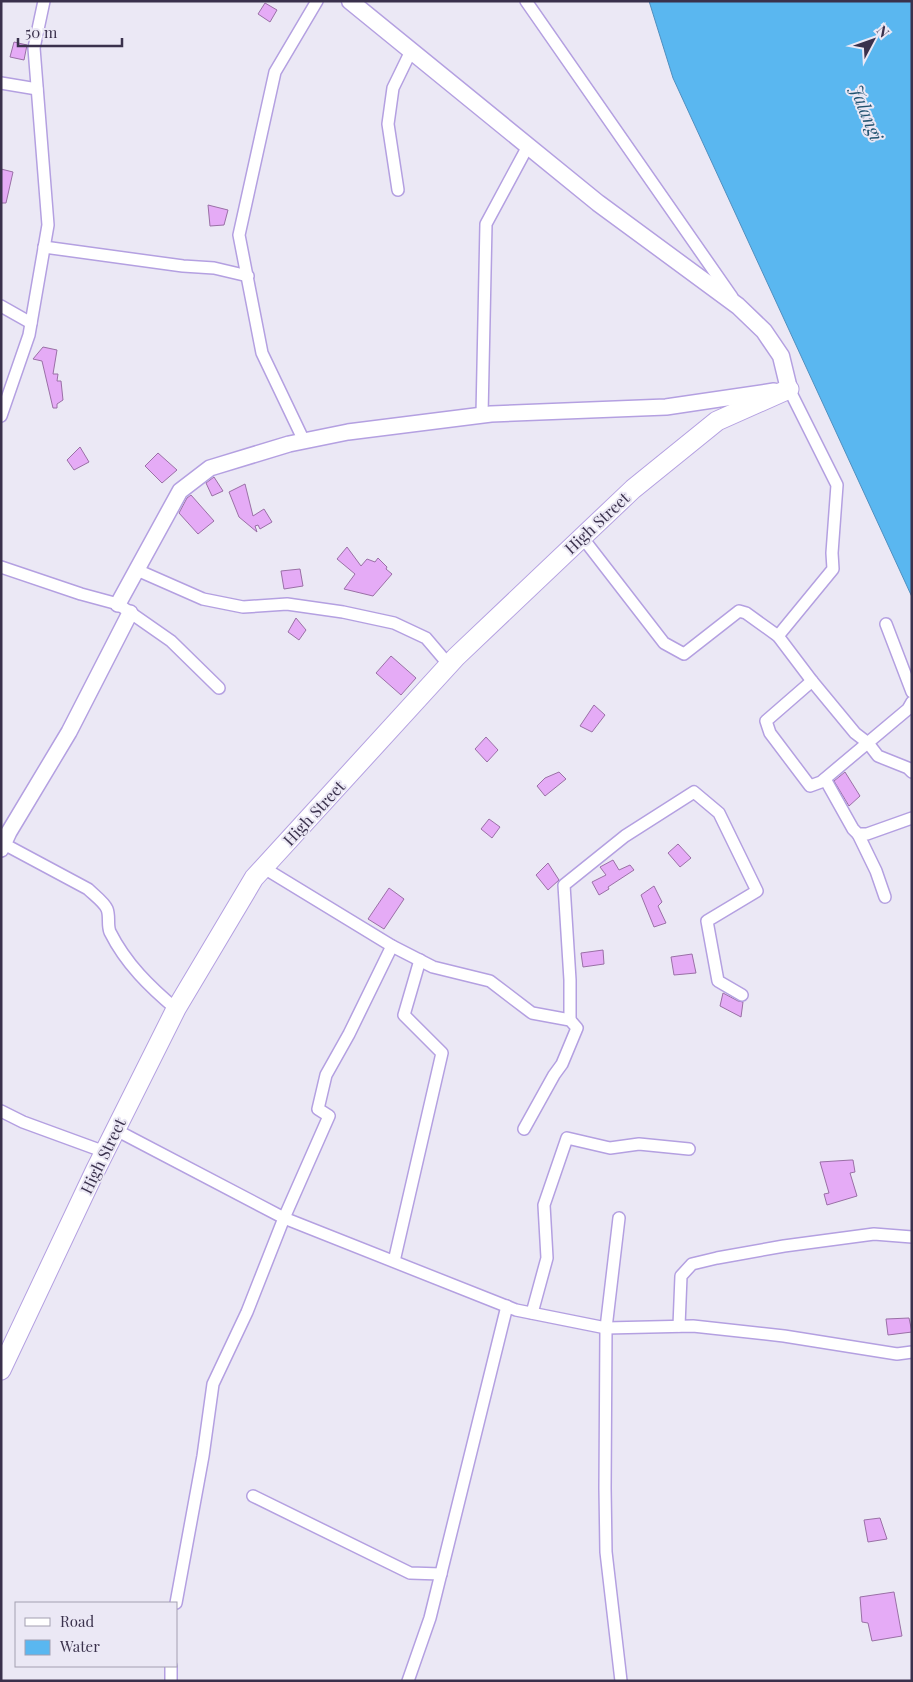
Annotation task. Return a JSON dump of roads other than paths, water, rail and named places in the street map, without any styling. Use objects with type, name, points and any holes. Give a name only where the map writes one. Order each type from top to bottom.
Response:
[{"type":"main road","points":[[350,1],[598,203],[738,306],[764,331],[781,356],[790,389]]},
{"type":"main road","name":"High Street","points":[[1,1370],[105,1152],[176,1009],[254,878],[449,665],[633,489],[717,420],[790,389]]},
{"type":"street","points":[[1,416],[29,335],[48,226],[34,48],[44,1]]},
{"type":"street","points":[[304,441],[262,353],[239,235],[275,72],[317,1]]},
{"type":"street","points":[[526,1],[738,306]]},
{"type":"street","points":[[398,190],[388,124],[393,88],[412,51]]},
{"type":"street","points":[[1,83],[37,89]]},
{"type":"street","points":[[482,415],[486,224],[528,146]]},
{"type":"street","points":[[44,247],[183,266],[214,268],[248,276]]},
{"type":"street","points":[[1,306],[31,323]]},
{"type":"street","points":[[176,1009],[150,987],[125,957],[109,930],[107,910],[96,896],[4,837],[69,732],[124,609],[137,570],[180,491],[210,468],[304,441],[348,432],[482,415],[666,407],[790,389],[837,485],[832,553],[834,569],[778,636]]},
{"type":"street","points":[[582,537],[664,643],[684,654],[738,611],[746,613],[778,636],[812,682],[855,733],[868,743],[878,756],[908,768],[912,772]]},
{"type":"street","points":[[1,567],[124,609],[171,641],[219,688]]},
{"type":"street","points":[[137,570],[203,598],[243,607],[287,604],[343,612],[394,623],[426,638],[449,665]]},
{"type":"street","points":[[886,624],[912,692]]},
{"type":"street","points":[[812,682],[766,721],[770,733],[810,786],[825,778],[868,743],[908,709],[912,702]]},
{"type":"street","points":[[825,778],[853,829],[858,834],[876,871],[885,896]]},
{"type":"street","points":[[570,1020],[570,980],[564,885],[625,836],[694,792],[719,813],[757,892],[708,921],[718,981],[742,995]]},
{"type":"street","points":[[858,834],[867,834],[912,818]]},
{"type":"street","points":[[264,868],[392,946],[420,960],[433,966],[490,982],[532,1012],[570,1020],[577,1028],[562,1064],[524,1130]]},
{"type":"street","points":[[176,1602],[203,1456],[213,1384],[247,1312],[284,1218],[329,1116],[318,1109],[326,1075],[349,1034],[392,946]]},
{"type":"street","points":[[395,1257],[442,1053],[404,1015],[420,960]]},
{"type":"street","points":[[1,1111],[23,1122],[105,1152]]},
{"type":"street","points":[[116,1130],[284,1218],[507,1306],[532,1313],[606,1328],[693,1326],[784,1336],[896,1354],[912,1352]]},
{"type":"street","points":[[532,1313],[547,1258],[544,1206],[567,1138],[610,1148],[639,1144],[689,1150]]},
{"type":"street","points":[[619,1218],[606,1328],[606,1552],[617,1634],[620,1681]]},
{"type":"street","points":[[679,1326],[681,1276],[692,1264],[784,1246],[874,1234],[912,1237]]},
{"type":"street","points":[[408,1681],[430,1618],[507,1306]]},
{"type":"street","points":[[253,1496],[410,1573],[441,1574]]},
{"type":"street","points":[[171,1667],[171,1681]]},
{"type":"water","name":"Jalangi","points":[[649,1],[912,1],[912,597],[673,78]]}]
